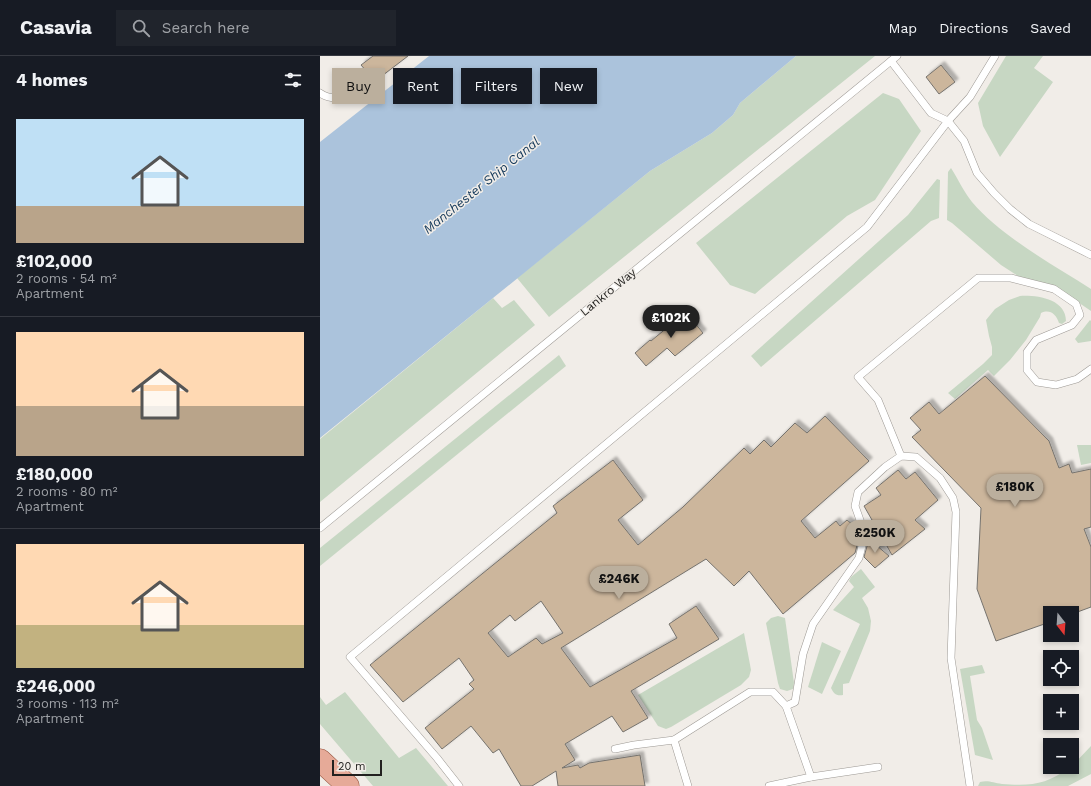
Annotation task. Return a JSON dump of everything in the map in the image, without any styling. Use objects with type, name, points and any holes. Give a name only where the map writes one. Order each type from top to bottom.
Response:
[{"type":"main road","points":[[320,760],[348,786]]},
{"type":"lane","name":"Lankro Way","points":[[320,528],[897,56]]},
{"type":"lane","points":[[460,786],[350,657],[867,227],[948,121],[970,97],[995,56]]},
{"type":"lane","points":[[890,61],[931,113],[948,121],[964,141],[977,173],[1010,209],[1029,224],[1091,255]]},
{"type":"lane","points":[[320,93],[324,96],[332,97]]},
{"type":"lane","points":[[901,456],[878,400],[858,377],[978,278],[1011,278],[1054,289],[1076,304],[1080,315],[1072,325],[1036,340],[1027,352],[1027,370],[1037,382],[1056,386],[1077,379],[1091,369]]},
{"type":"lane","points":[[786,706],[795,702],[803,654],[813,624],[858,558],[865,534],[855,506],[858,492],[885,467],[901,456],[916,457],[940,478],[953,498],[956,512],[951,658],[970,786]]},
{"type":"lane","points":[[615,749],[674,740],[750,692],[773,692],[786,706],[811,777]]},
{"type":"lane","points":[[674,740],[688,786]]},
{"type":"lane","points":[[769,786],[811,777],[878,767]]},
{"type":"green space","points":[[796,56],[875,56],[549,317],[517,278],[650,171],[712,133],[733,115],[740,103]]},
{"type":"green space","points":[[1006,56],[1043,56],[1034,68],[1053,82],[1000,157],[983,126],[978,103]]},
{"type":"green space","points":[[883,93],[899,99],[921,131],[875,200],[847,216],[755,294],[730,285],[696,243]]},
{"type":"green space","points":[[951,168],[972,202],[984,215],[1028,249],[1091,289],[1091,311],[1063,292],[1018,276],[1001,265],[947,220],[948,172]]},
{"type":"green space","points":[[937,179],[940,180],[939,218],[931,221],[761,367],[751,356],[908,215]]},
{"type":"green space","points":[[1020,296],[1034,296],[1056,303],[1065,314],[1066,321],[1062,324],[1059,323],[1052,313],[1041,313],[1026,340],[1010,360],[994,376],[988,370],[955,399],[948,393],[992,355],[992,347],[986,320],[995,309],[1009,300]]},
{"type":"green space","points":[[493,298],[502,308],[514,300],[535,325],[320,502],[320,439]]},
{"type":"green space","points":[[1090,320],[1091,341],[1078,343],[1075,339]]},
{"type":"green space","points":[[559,355],[566,366],[320,566],[320,548]]},
{"type":"green space","points":[[1077,445],[1091,445],[1091,463],[1081,465]]},
{"type":"green space","points":[[861,569],[875,587],[862,598],[868,608],[871,621],[870,631],[849,683],[843,684],[843,695],[837,695],[831,688],[860,624],[833,610],[854,587],[849,581],[851,577]]},
{"type":"green space","points":[[778,616],[785,618],[794,683],[793,689],[787,691],[780,689],[778,683],[766,623],[771,618]]},
{"type":"green space","points":[[744,633],[751,670],[749,677],[741,685],[671,727],[666,729],[658,726],[638,695]]},
{"type":"green space","points":[[822,642],[841,651],[822,694],[808,687]]},
{"type":"green space","points":[[982,665],[985,673],[970,676],[977,720],[982,728],[993,760],[975,755],[960,669]]},
{"type":"green space","points":[[345,692],[399,758],[416,748],[448,786],[373,786],[320,724],[320,697],[326,705]]},
{"type":"green space","points":[[1091,746],[1091,774],[1068,786],[978,786],[980,782],[983,781],[1021,785],[1046,781],[1059,774],[1079,774],[1079,759]]},
{"type":"water","name":"Manchester Ship Canal","points":[[429,56],[796,56],[740,103],[733,115],[712,133],[650,171],[320,438],[320,142],[368,104],[385,104],[385,91],[393,84],[393,104],[453,104],[453,68],[414,68]]},
{"type":"building","points":[[373,56],[408,56],[385,74],[385,68],[364,68],[361,65]]},
{"type":"building","points":[[941,65],[955,82],[939,94],[926,77]]},
{"type":"building","points":[[686,312],[703,333],[675,356],[667,348],[646,366],[635,353]]},
{"type":"building","points":[[985,376],[1049,441],[1059,468],[1069,464],[1072,473],[1091,469],[1091,527],[1084,529],[1091,547],[1091,607],[1079,611],[1079,606],[1043,606],[1043,624],[996,641],[977,589],[981,508],[912,437],[921,430],[910,418],[929,402],[939,414]]},
{"type":"building","points":[[825,416],[869,461],[801,521],[815,538],[836,521],[840,526],[847,520],[858,529],[860,534],[855,553],[783,614],[749,571],[734,586],[706,559],[561,648],[590,687],[677,638],[669,624],[696,606],[719,639],[631,691],[648,718],[623,732],[612,716],[565,744],[575,760],[562,768],[578,765],[580,768],[589,763],[640,755],[645,786],[558,786],[556,771],[532,786],[521,786],[499,749],[493,753],[471,726],[442,749],[425,728],[474,689],[469,684],[474,680],[459,658],[403,702],[370,665],[557,513],[553,506],[613,460],[643,500],[618,520],[638,545],[683,507],[744,448],[750,454],[764,440],[771,447],[795,423],[807,433]],"holes":[[[541,601],[563,633],[542,644],[536,638],[508,657],[488,633],[510,615],[515,621]]]},
{"type":"building","points":[[898,470],[906,479],[915,472],[938,500],[915,520],[925,529],[892,555],[864,506],[881,495],[876,488]]},
{"type":"building","points":[[869,539],[889,556],[875,568],[864,557]]}]
